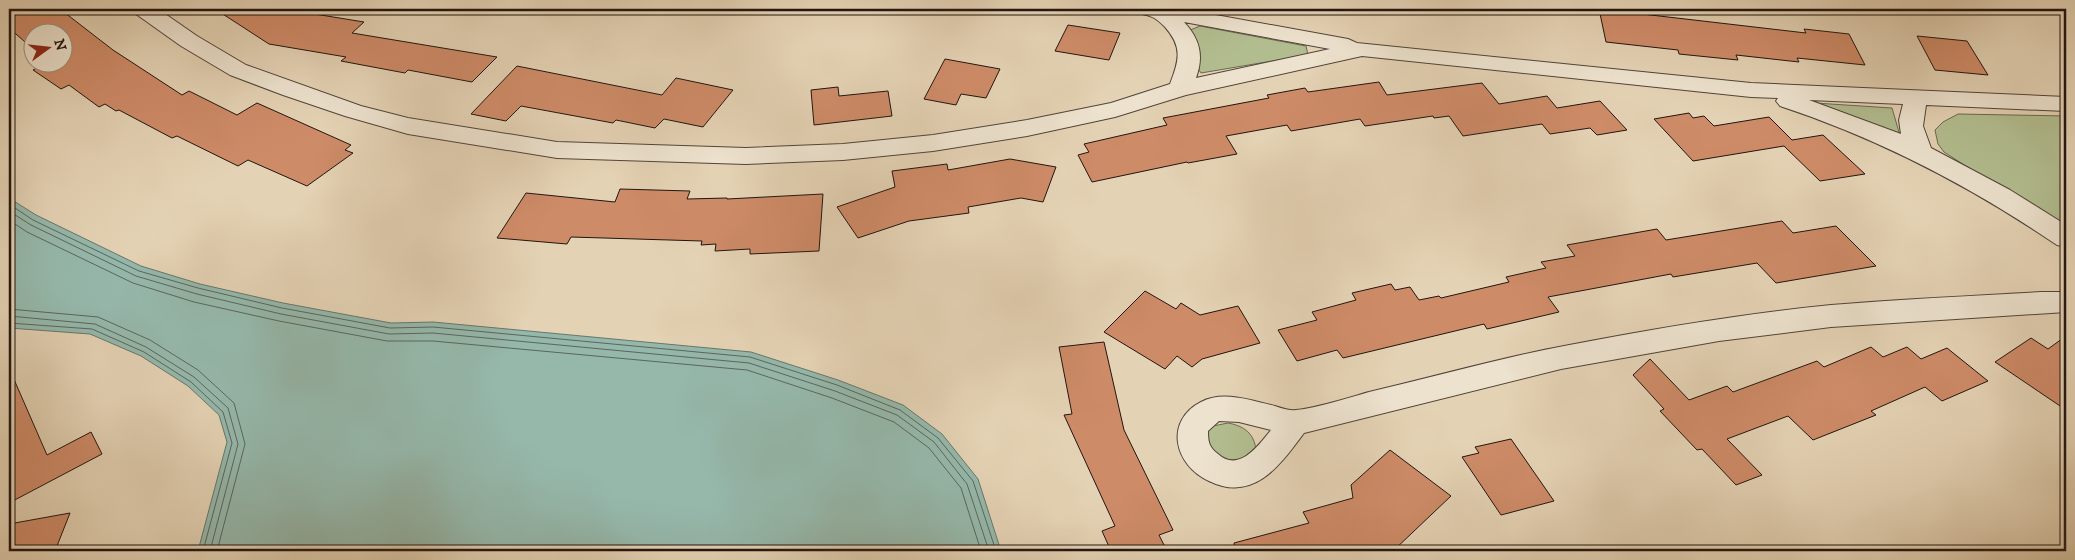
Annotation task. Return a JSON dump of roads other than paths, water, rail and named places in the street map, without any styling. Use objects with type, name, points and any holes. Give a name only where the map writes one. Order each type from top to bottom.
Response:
[{"type":"street","points":[[144,9],[189,41],[238,70],[354,111],[408,126],[557,150],[645,154],[746,156],[861,150],[933,143],[1027,128],[1115,110],[1180,89],[1362,49]]},
{"type":"street","points":[[1155,10],[1182,32],[1190,50],[1190,65],[1180,89]]},
{"type":"street","points":[[1155,10],[1362,49],[1751,90],[2066,104]]},
{"type":"street","points":[[1751,90],[1810,108],[1891,138],[1921,152],[2023,208],[2066,238]]},
{"type":"street","points":[[1918,98],[1910,113],[1909,128],[1921,152]]},
{"type":"street","points":[[1294,423],[1561,358],[1719,330],[1831,316],[2066,302]]},
{"type":"water","points":[[9,198],[36,215],[141,266],[200,284],[283,303],[391,323],[433,322],[751,352],[838,380],[903,405],[942,434],[978,479],[1001,551],[198,551],[227,442],[219,415],[188,386],[141,356],[90,334],[9,328]]}]
